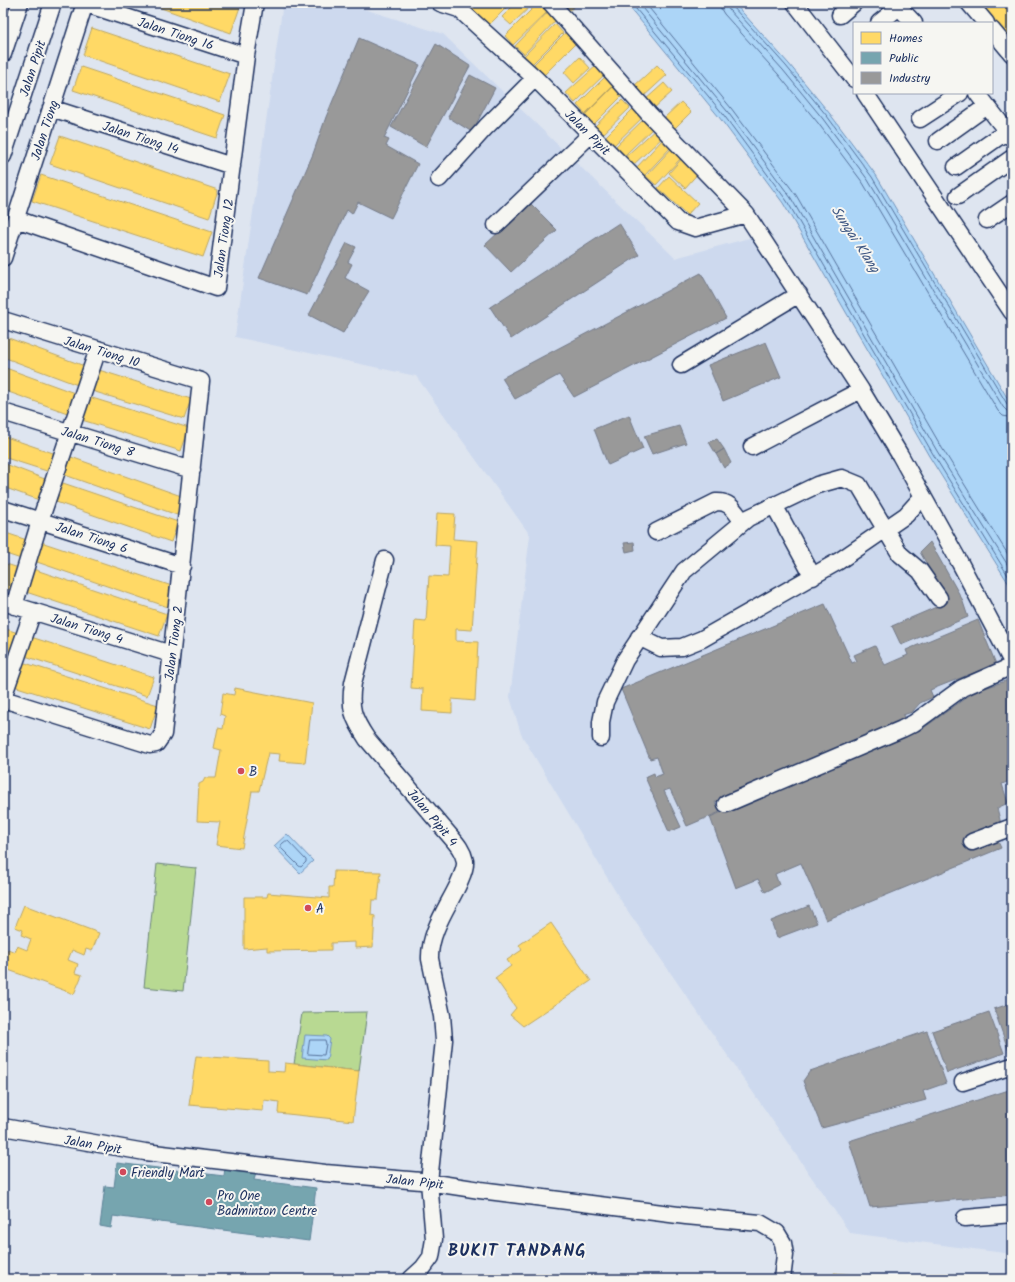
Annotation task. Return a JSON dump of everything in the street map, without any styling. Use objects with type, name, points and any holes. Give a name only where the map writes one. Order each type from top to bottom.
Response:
[{"type":"street","points":[[3,54],[7,27],[20,3]]},
{"type":"street","name":"Jalan Pipit","points":[[3,156],[53,3]]},
{"type":"street","name":"Jalan Tiong 16","points":[[84,3],[246,56]]},
{"type":"street","name":"Jalan Tiong","points":[[3,258],[84,3]]},
{"type":"street","name":"Jalan Tiong 12","points":[[16,219],[216,288],[246,56],[255,3]]},
{"type":"street","name":"Jalan Pipit","points":[[440,3],[459,9],[535,78],[678,222],[695,228],[746,214]]},
{"type":"street","points":[[551,3],[649,114],[746,214],[861,390],[923,496],[1012,662]]},
{"type":"street","points":[[795,3],[853,77]]},
{"type":"street","points":[[840,15],[854,3]]},
{"type":"street","points":[[969,3],[985,22]]},
{"type":"street","points":[[880,22],[897,5],[913,22]]},
{"type":"street","points":[[993,31],[1012,54]]},
{"type":"street","points":[[439,179],[486,127],[535,78]]},
{"type":"street","points":[[866,94],[1012,312]]},
{"type":"street","points":[[920,119],[958,94]]},
{"type":"street","points":[[956,167],[1009,134],[978,94]]},
{"type":"street","points":[[938,141],[987,106]]},
{"type":"street","name":"Jalan Tiong 14","points":[[51,108],[232,166]]},
{"type":"street","points":[[496,225],[591,134]]},
{"type":"street","points":[[958,196],[1012,158]]},
{"type":"street","points":[[987,220],[1012,203]]},
{"type":"street","points":[[681,365],[799,294]]},
{"type":"street","name":"Jalan Tiong 10","points":[[3,320],[201,381]]},
{"type":"street","points":[[8,604],[40,521],[98,349]]},
{"type":"street","name":"Jalan Tiong 2","points":[[3,698],[150,745],[156,744],[163,734],[201,381]]},
{"type":"street","points":[[752,447],[861,390]]},
{"type":"street","name":"Jalan Tiong 8","points":[[3,412],[192,470]]},
{"type":"street","points":[[601,738],[601,722],[605,702],[625,660],[684,571],[743,522],[774,505],[817,486],[842,478],[859,485],[900,554],[920,571],[939,598]]},
{"type":"street","points":[[639,637],[662,648],[682,647],[702,640],[839,561],[906,515],[923,496]]},
{"type":"street","points":[[656,532],[716,502],[723,501],[730,506],[743,522]]},
{"type":"street","points":[[774,505],[813,577]]},
{"type":"street","name":"Jalan Tiong 6","points":[[3,509],[182,566]]},
{"type":"street","name":"Jalan Pipit 4","points":[[385,560],[353,683],[351,699],[353,712],[358,725],[367,739],[458,846],[463,854],[465,863],[461,877],[431,941],[430,960],[442,1016],[444,1040],[429,1182],[434,1239],[431,1256],[423,1268],[411,1279]]},
{"type":"street","name":"Jalan Tiong 4","points":[[8,604],[171,654]]},
{"type":"street","points":[[3,698],[33,612]]},
{"type":"street","points":[[726,804],[902,729],[920,719],[962,688],[1012,666]]},
{"type":"street","points":[[972,842],[1012,827]]},
{"type":"street","points":[[963,1082],[1012,1066]]},
{"type":"street","name":"Jalan Pipit","points":[[3,1127],[145,1152],[325,1173],[429,1182],[686,1216],[760,1223],[777,1233],[783,1243],[785,1255],[782,1279]]},
{"type":"street","points":[[965,1218],[1012,1214]]},
{"type":"shaded area","points":[[283,3],[345,3],[443,34],[675,258],[753,237],[802,311],[887,451],[997,649],[1012,672],[1012,1254],[850,1233],[623,904],[521,734],[510,697],[530,535],[416,376],[235,337]]},
{"type":"green space","points":[[157,864],[196,868],[183,991],[144,987]]},
{"type":"green space","points":[[367,1012],[359,1071],[294,1064],[302,1013]]},
{"type":"water","name":"Sungai Klang","points":[[626,3],[734,3],[789,64],[830,114],[876,175],[1012,406],[1012,589],[929,456],[783,203],[719,117]]},
{"type":"water","points":[[287,834],[313,861],[300,873],[274,846]]},
{"type":"water","points":[[305,1035],[327,1036],[330,1039],[327,1060],[302,1058]]},
{"type":"building: Homes","points":[[147,3],[227,3],[240,7],[231,33]]},
{"type":"building: Homes","points":[[473,3],[511,3],[488,26],[469,6]]},
{"type":"building: Homes","points":[[516,3],[534,3],[511,25],[502,17]]},
{"type":"building: Homes","points":[[538,3],[547,12],[513,45],[505,36]]},
{"type":"building: Homes","points":[[559,3],[578,3],[568,12]]},
{"type":"building: Homes","points":[[976,3],[1012,3],[1012,43]]},
{"type":"building: Homes","points":[[550,10],[558,18],[524,54],[515,46]]},
{"type":"building: Homes","points":[[555,24],[563,33],[531,65],[523,57]]},
{"type":"building: Homes","points":[[92,28],[230,74],[220,102],[83,55]]},
{"type":"building: Homes","points":[[567,31],[577,42],[544,75],[534,64]]},
{"type":"building: Homes","points":[[580,57],[590,68],[574,83],[564,72]]},
{"type":"building: Homes","points":[[597,65],[605,74],[575,103],[566,93]]},
{"type":"building: Homes","points":[[657,65],[667,75],[643,97],[634,86]]},
{"type":"building: Homes","points":[[81,67],[225,115],[217,138],[73,90]]},
{"type":"building: Homes","points":[[606,76],[614,85],[585,114],[577,105]]},
{"type":"building: Homes","points":[[617,83],[626,92],[593,125],[584,116]]},
{"type":"building: Homes","points":[[664,83],[672,92],[653,109],[645,100]]},
{"type":"building: Homes","points":[[622,100],[630,108],[602,135],[594,127]]},
{"type":"building: Homes","points":[[681,102],[691,112],[673,130],[663,119]]},
{"type":"building: Homes","points":[[636,106],[645,115],[613,146],[605,137]]},
{"type":"building: Homes","points":[[645,118],[654,127],[625,155],[616,146]]},
{"type":"building: Homes","points":[[657,128],[664,136],[632,166],[624,158]]},
{"type":"building: Homes","points":[[60,136],[218,190],[209,218],[50,164]]},
{"type":"building: Homes","points":[[664,138],[672,146],[644,176],[636,168]]},
{"type":"building: Homes","points":[[672,148],[682,157],[656,185],[646,176]]},
{"type":"building: Homes","points":[[684,156],[700,171],[685,188],[669,173]]},
{"type":"building: Homes","points":[[41,175],[212,232],[203,257],[32,201]]},
{"type":"building: Homes","points":[[669,176],[698,203],[687,215],[658,188]]},
{"type":"building: Homes","points":[[3,336],[90,368],[83,387],[3,357]]},
{"type":"building: Homes","points":[[3,367],[80,395],[73,415],[3,390]]},
{"type":"building: Homes","points":[[99,370],[191,399],[184,419],[92,391]]},
{"type":"building: Homes","points":[[89,397],[189,428],[181,451],[82,420]]},
{"type":"building: Homes","points":[[3,436],[59,455],[53,473],[3,457]]},
{"type":"building: Homes","points":[[71,457],[184,497],[177,515],[65,475]]},
{"type":"building: Homes","points":[[3,463],[50,481],[42,501],[3,487]]},
{"type":"building: Homes","points":[[63,483],[178,522],[171,542],[56,502]]},
{"type":"building: Homes","points":[[437,513],[455,514],[453,539],[478,541],[472,630],[456,629],[456,641],[478,642],[475,701],[452,699],[452,713],[422,711],[423,689],[411,688],[415,620],[426,621],[429,576],[448,577],[450,546],[435,545]]},
{"type":"building: Homes","points":[[3,532],[30,541],[24,560],[3,553]]},
{"type":"building: Homes","points":[[41,542],[175,587],[168,607],[34,561]]},
{"type":"building: Homes","points":[[3,563],[22,569],[14,591],[3,588]]},
{"type":"building: Homes","points":[[33,569],[167,614],[159,636],[26,592]]},
{"type":"building: Homes","points":[[3,628],[21,634],[15,654],[3,650]]},
{"type":"building: Homes","points":[[28,636],[154,677],[147,696],[22,655]]},
{"type":"building: Homes","points":[[3,657],[12,660],[3,682]]},
{"type":"building: Homes","points":[[22,662],[158,705],[150,729],[14,686]]},
{"type":"building: Homes","name":"B","points":[[235,688],[312,703],[305,763],[279,761],[280,754],[268,753],[259,791],[252,791],[242,848],[216,845],[220,822],[197,821],[199,784],[203,782],[205,778],[216,778],[221,750],[214,748],[218,728],[223,729],[225,716],[220,714],[223,693],[234,695]]},
{"type":"building: Homes","name":"A","points":[[334,871],[381,872],[378,900],[372,900],[371,915],[375,916],[373,947],[355,948],[355,942],[331,943],[331,950],[267,951],[267,947],[244,949],[244,897],[267,897],[268,893],[329,898],[329,887],[333,887]]},
{"type":"building: Homes","points":[[24,905],[99,933],[92,951],[86,949],[84,955],[72,950],[68,960],[78,964],[75,973],[82,975],[74,994],[3,968],[3,963],[8,949],[15,952],[17,946],[27,950],[31,939],[21,935],[23,930],[15,927]]},
{"type":"building: Homes","points":[[551,923],[591,981],[523,1026],[510,1015],[516,1008],[495,978],[511,966],[507,960],[522,950],[519,945]]},
{"type":"building: Homes","points":[[196,1056],[268,1061],[268,1071],[284,1072],[285,1063],[359,1071],[353,1121],[278,1113],[279,1102],[264,1100],[263,1111],[189,1105]]},
{"type":"building: Homes","points":[[834,1273],[899,1279],[834,1279]]},
{"type":"building: Public","name":"Pro One Badminton Centre","points":[[117,1163],[224,1176],[225,1167],[256,1171],[254,1180],[316,1188],[309,1241],[113,1216],[111,1228],[100,1226],[105,1186],[114,1187]]},
{"type":"building: Industry","points":[[359,38],[420,65],[384,138],[389,140],[386,146],[418,164],[391,218],[358,202],[352,214],[347,210],[307,295],[259,278],[313,154],[326,117]]},
{"type":"building: Industry","points":[[436,44],[470,66],[426,147],[391,127]]},
{"type":"building: Industry","points":[[470,75],[495,88],[472,132],[448,117]]},
{"type":"building: Industry","points":[[530,203],[557,230],[511,272],[485,245]]},
{"type":"building: Industry","points":[[619,223],[639,255],[511,339],[490,307]]},
{"type":"building: Industry","points":[[347,243],[356,247],[348,262],[352,264],[345,278],[369,291],[343,333],[309,315]]},
{"type":"building: Industry","points":[[701,273],[726,318],[574,397],[559,375],[515,399],[502,378]]},
{"type":"building: Industry","points":[[766,342],[781,377],[723,401],[708,365]]},
{"type":"building: Industry","points":[[629,415],[643,449],[608,465],[594,429]]},
{"type":"building: Industry","points":[[679,426],[686,443],[652,454],[644,436]]},
{"type":"building: Industry","points":[[717,439],[724,449],[716,454],[709,442]]},
{"type":"building: Industry","points":[[724,449],[731,463],[724,468],[716,454]]},
{"type":"building: Industry","points":[[634,542],[635,550],[626,552],[624,543]]},
{"type":"building: Industry","points":[[930,542],[962,599],[968,617],[901,645],[892,626],[948,602],[920,552]]},
{"type":"building: Industry","points":[[825,604],[852,663],[857,661],[854,655],[875,646],[885,665],[908,655],[906,650],[978,620],[996,664],[930,690],[933,697],[920,703],[912,712],[903,715],[904,720],[715,802],[720,812],[687,826],[670,789],[664,791],[681,827],[669,832],[645,777],[654,773],[655,777],[663,774],[657,757],[650,759],[621,689]]},
{"type":"building: Industry","points":[[1011,679],[1012,780],[1002,784],[1008,803],[997,808],[1001,824],[996,837],[1001,848],[826,920],[801,863],[775,874],[779,885],[765,892],[758,879],[736,888],[710,817],[925,727],[974,692]]},
{"type":"building: Industry","points":[[809,906],[817,923],[777,938],[771,921]]},
{"type":"building: Industry","points":[[1012,1003],[1012,1051],[1009,1052],[994,1009]]},
{"type":"building: Industry","points":[[989,1012],[1004,1053],[947,1073],[932,1031]]},
{"type":"building: Industry","points":[[927,1031],[946,1083],[923,1091],[926,1100],[822,1128],[803,1081],[810,1071]]},
{"type":"building: Industry","points":[[1012,1089],[1012,1195],[870,1207],[849,1141]]},
{"type":"place","name":"B","points":[[241,771]]},
{"type":"place","name":"A","points":[[308,908]]},
{"type":"place","name":"Friendly Mart","points":[[123,1172]]},
{"type":"place","name":"Pro One Badminton Centre","points":[[209,1202]]},
{"type":"district","name":"BUKIT TANDANG","points":[[517,1250]]}]
